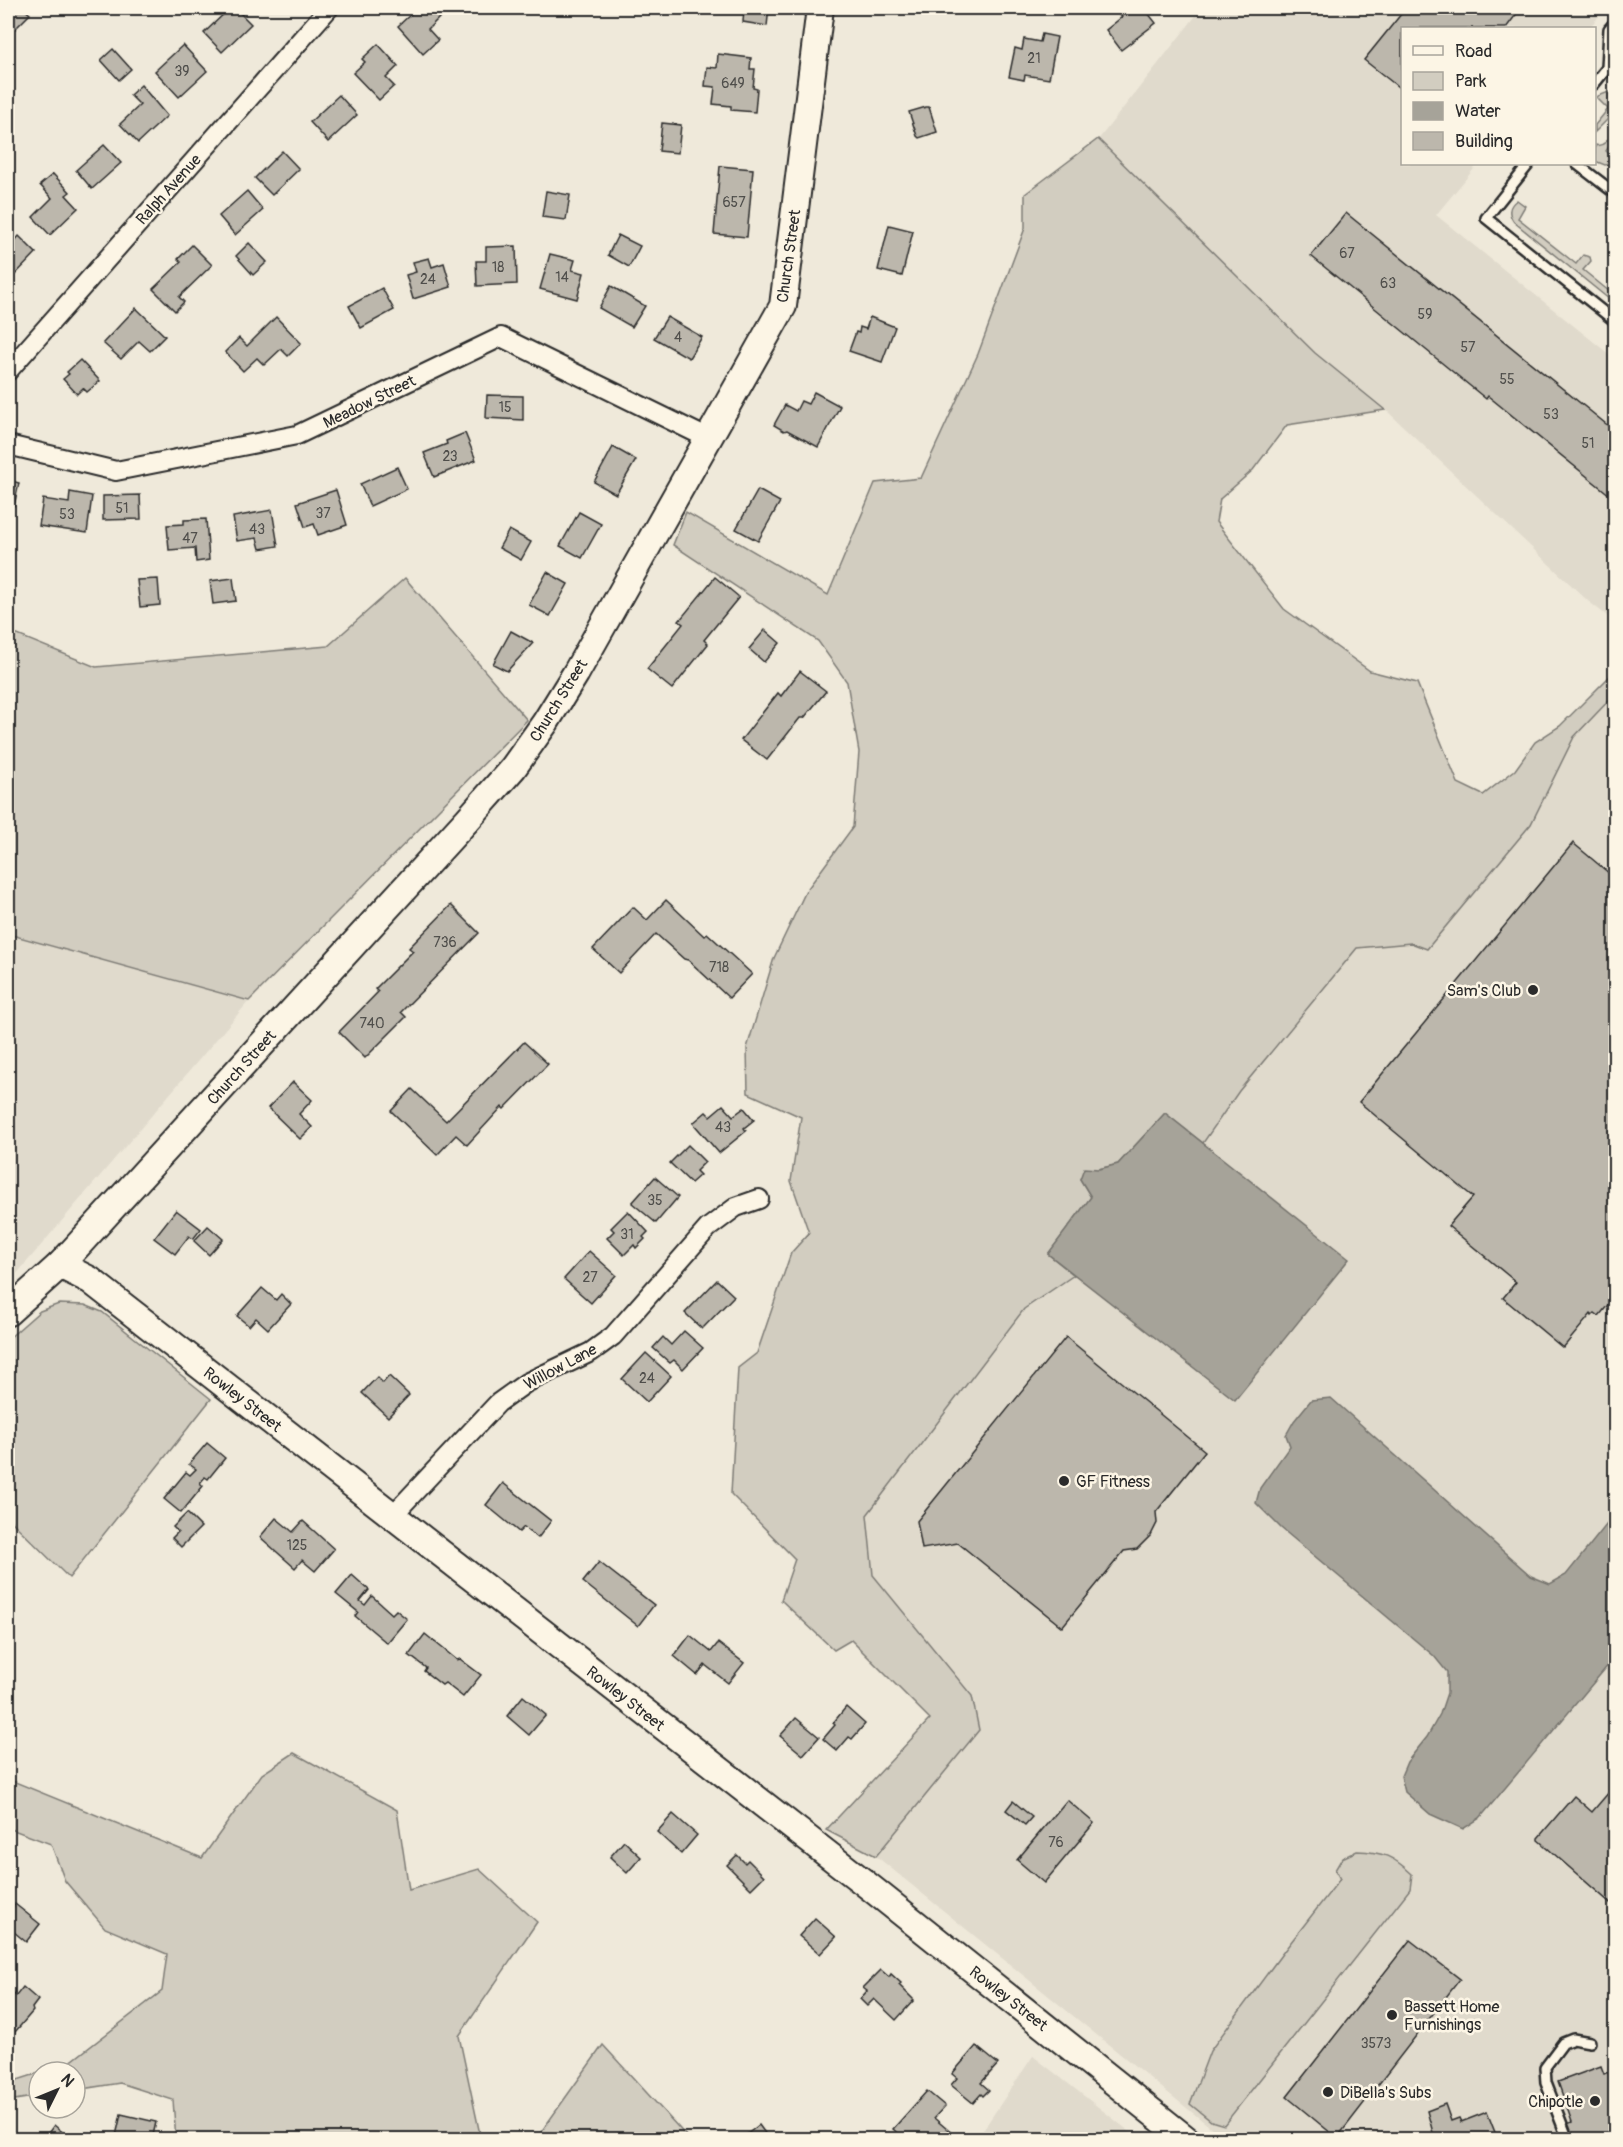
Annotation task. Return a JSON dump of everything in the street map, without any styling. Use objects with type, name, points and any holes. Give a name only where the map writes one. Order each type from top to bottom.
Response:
[{"type":"street","name":"Ralph Avenue","points":[[8,371],[329,8]]},
{"type":"street","name":"Church Street","points":[[8,1312],[60,1265],[513,768],[545,723],[576,673],[783,306],[820,8]]},
{"type":"street","name":"Meadow Street","points":[[8,445],[116,471],[297,435],[501,337],[707,438]]},
{"type":"street","name":"Willow Lane","points":[[392,1516],[498,1403],[526,1383],[591,1352],[613,1336],[708,1228],[736,1207],[759,1199]]},
{"type":"street","name":"Rowley Street","points":[[60,1265],[90,1280],[871,1888],[1187,2139]]},
{"type":"lane","points":[[1596,82],[1607,68],[1609,29],[1616,21]]},
{"type":"lane","points":[[1607,68],[1616,75]]},
{"type":"lane","points":[[1528,165],[1486,218],[1616,322]]},
{"type":"lane","points":[[1578,165],[1613,188]]},
{"type":"lane","points":[[1568,2139],[1546,2083],[1545,2067],[1563,2043],[1573,2039],[1590,2042]]},
{"type":"shaded area","points":[[1202,8],[1606,8],[1590,27],[1401,27],[1401,165],[1477,165],[1436,215],[1615,359],[1615,622],[1588,601],[1386,410],[1315,353],[1098,140]]},
{"type":"shaded area","points":[[1615,694],[1615,2139],[1225,2139],[876,1856],[979,1730],[972,1696],[873,1575],[867,1515],[1024,1309],[1074,1275],[1235,1400],[1349,1259],[1203,1143],[1239,1091],[1357,948],[1411,943],[1427,948],[1531,824],[1574,736]]},
{"type":"shaded area","points":[[8,934],[249,1001],[8,1284]]},
{"type":"shaded area","points":[[1033,2056],[1139,2139],[977,2139]]},
{"type":"green space","points":[[1609,92],[1615,93],[1615,112],[1596,131],[1596,124],[1608,109],[1597,98]]},
{"type":"green space","points":[[1615,130],[1615,138],[1606,151],[1615,159],[1615,163],[1605,165],[1596,161],[1596,145],[1601,145]]},
{"type":"green space","points":[[1098,139],[1315,353],[1385,410],[1287,425],[1253,470],[1220,499],[1216,522],[1284,609],[1370,671],[1417,683],[1458,783],[1483,795],[1515,770],[1535,742],[1560,726],[1612,674],[1615,679],[1615,694],[1574,737],[1531,824],[1427,949],[1411,943],[1357,948],[1239,1091],[1203,1143],[1165,1113],[1118,1164],[1099,1169],[1080,1179],[1091,1197],[1048,1254],[1074,1275],[1024,1309],[867,1515],[873,1575],[972,1696],[979,1730],[876,1856],[826,1830],[930,1719],[851,1640],[834,1650],[781,1600],[795,1559],[731,1494],[738,1368],[757,1353],[791,1253],[809,1233],[791,1181],[801,1117],[748,1093],[747,1048],[774,958],[806,891],[853,827],[859,752],[847,682],[818,641],[673,545],[686,512],[828,595],[875,483],[921,478],[978,354],[1025,228],[1025,194]]},
{"type":"green space","points":[[1517,200],[1525,206],[1518,218],[1576,264],[1583,255],[1590,257],[1591,261],[1583,270],[1615,296],[1615,304],[1514,222],[1510,210]]},
{"type":"green space","points":[[405,578],[527,720],[249,1001],[8,934],[8,631],[96,667],[328,646]]},
{"type":"green space","points":[[59,1304],[85,1305],[102,1312],[211,1399],[69,1578],[8,1518],[8,1339],[40,1311]]},
{"type":"green space","points":[[294,1753],[397,1810],[409,1890],[479,1869],[537,1922],[459,2036],[481,2139],[176,2139],[173,2100],[120,2083],[87,2088],[87,2060],[73,2060],[162,1991],[167,1954],[105,1928],[65,1881],[51,1844],[8,1828],[8,1779],[202,1858],[262,1774]]},
{"type":"green space","points":[[1357,1851],[1381,1854],[1399,1863],[1412,1874],[1410,1889],[1224,2125],[1211,2121],[1190,2104],[1210,2051],[1340,1879],[1335,1870],[1342,1858]]},
{"type":"green space","points":[[603,2045],[689,2139],[536,2139]]},
{"type":"green space","points":[[27,2077],[27,2098],[8,2101],[8,2083]]},
{"type":"water","points":[[1165,1113],[1349,1259],[1235,1400],[1048,1254],[1091,1197],[1080,1179],[1084,1168],[1099,1169],[1118,1164]]},
{"type":"water","points":[[1331,1398],[1531,1576],[1550,1584],[1566,1575],[1615,1514],[1615,1657],[1480,1818],[1463,1829],[1430,1814],[1405,1792],[1401,1776],[1407,1762],[1427,1737],[1440,1714],[1447,1693],[1447,1672],[1434,1656],[1281,1528],[1256,1503],[1260,1488],[1290,1446],[1286,1435],[1294,1421],[1311,1400]]},
{"type":"building","points":[[8,8],[23,8],[30,14],[8,36]]},
{"type":"building","points":[[230,8],[235,8],[251,24],[222,52],[204,33]]},
{"type":"building","points":[[411,8],[431,8],[440,17],[428,29],[438,40],[423,54],[398,26],[412,13],[409,10]]},
{"type":"building","points":[[744,8],[769,8],[767,26],[743,22]]},
{"type":"building","points":[[1130,8],[1144,8],[1156,23],[1121,50],[1106,30]]},
{"type":"building","points":[[1406,8],[1512,8],[1518,12],[1507,27],[1401,27],[1401,89],[1364,60]]},
{"type":"building","points":[[1042,34],[1057,37],[1049,79],[1025,75],[1024,80],[1009,77],[1015,48],[1022,50],[1024,39],[1040,42]]},
{"type":"building","points":[[378,44],[398,66],[386,78],[394,86],[379,100],[353,73],[365,62],[362,59]]},
{"type":"building","points":[[183,45],[207,71],[179,97],[155,71]]},
{"type":"building","points":[[113,49],[131,69],[119,80],[101,60]]},
{"type":"building","points":[[718,54],[751,58],[750,69],[755,69],[753,88],[757,89],[755,112],[731,110],[731,106],[713,104],[715,87],[705,86],[707,67],[717,68]]},
{"type":"building","points":[[141,85],[167,116],[138,143],[120,124],[140,105],[130,95]]},
{"type":"building","points":[[339,95],[357,115],[328,142],[310,122]]},
{"type":"building","points":[[929,107],[937,132],[919,138],[909,112]]},
{"type":"building","points":[[662,123],[681,125],[678,153],[659,151]]},
{"type":"building","points":[[104,145],[121,163],[92,189],[76,170]]},
{"type":"building","points":[[282,151],[299,169],[272,195],[255,178]]},
{"type":"building","points":[[720,166],[753,169],[747,237],[714,234]]},
{"type":"building","points":[[53,174],[70,192],[66,195],[78,208],[50,235],[33,217],[52,198],[40,185]]},
{"type":"building","points":[[247,191],[263,210],[235,235],[219,216]]},
{"type":"building","points":[[546,191],[570,195],[566,220],[542,217]]},
{"type":"building","points":[[1346,213],[1616,432],[1616,500],[1488,396],[1486,399],[1311,256]]},
{"type":"building","points":[[889,225],[913,231],[902,276],[878,270]]},
{"type":"building","points":[[618,235],[640,246],[629,267],[608,255]]},
{"type":"building","points":[[19,236],[36,253],[10,280],[8,278],[8,249]]},
{"type":"building","points":[[249,243],[267,262],[253,275],[236,256]]},
{"type":"building","points":[[192,245],[212,265],[179,297],[184,302],[175,311],[153,289],[181,262],[178,259]]},
{"type":"building","points":[[516,246],[517,284],[477,286],[476,261],[486,261],[486,247]]},
{"type":"building","points":[[550,254],[575,260],[572,270],[584,273],[577,299],[540,289]]},
{"type":"building","points":[[429,258],[432,267],[444,263],[451,287],[413,299],[406,275],[416,272],[413,262]]},
{"type":"building","points":[[611,286],[645,306],[632,327],[599,308]]},
{"type":"building","points":[[382,288],[394,310],[361,328],[349,306]]},
{"type":"building","points":[[136,308],[165,336],[150,351],[139,341],[121,359],[103,343]]},
{"type":"building","points":[[276,317],[301,343],[288,356],[281,349],[264,365],[257,358],[243,371],[225,352],[239,338],[247,346]]},
{"type":"building","points":[[667,317],[702,337],[689,358],[654,338]]},
{"type":"building","points":[[870,317],[895,327],[882,362],[849,351],[856,332],[859,333],[860,327],[866,329]]},
{"type":"building","points":[[80,360],[100,381],[87,392],[83,388],[77,394],[63,379]]},
{"type":"building","points":[[814,392],[840,406],[818,447],[774,425],[785,405],[796,411],[801,401],[808,404]]},
{"type":"building","points":[[487,395],[523,396],[523,420],[486,418]]},
{"type":"building","points":[[465,433],[476,460],[434,477],[424,453],[447,444],[446,441]]},
{"type":"building","points":[[613,447],[636,460],[616,494],[594,482]]},
{"type":"building","points":[[397,467],[407,489],[370,506],[360,484]]},
{"type":"building","points":[[8,480],[19,483],[14,506],[8,505]]},
{"type":"building","points":[[336,490],[347,525],[318,535],[314,524],[305,527],[297,503]]},
{"type":"building","points":[[758,490],[780,502],[758,541],[736,529]]},
{"type":"building","points":[[70,492],[92,496],[87,533],[39,526],[43,499],[69,503]]},
{"type":"building","points":[[140,495],[141,519],[103,520],[103,496]]},
{"type":"building","points":[[272,510],[278,546],[260,549],[257,538],[237,541],[233,517]]},
{"type":"building","points":[[579,512],[601,524],[582,558],[560,546]]},
{"type":"building","points":[[206,519],[209,560],[196,562],[195,548],[169,550],[167,525],[184,524],[184,520]]},
{"type":"building","points":[[509,530],[531,542],[521,560],[499,548]]},
{"type":"building","points":[[547,572],[568,584],[550,616],[529,605]]},
{"type":"building","points":[[715,577],[739,597],[704,640],[708,644],[672,689],[647,669],[683,624],[679,621]]},
{"type":"building","points":[[233,578],[236,601],[213,604],[210,581]]},
{"type":"building","points":[[158,579],[160,605],[140,607],[137,580]]},
{"type":"building","points":[[765,630],[780,643],[764,662],[749,649]]},
{"type":"building","points":[[511,631],[533,643],[507,671],[493,664]]},
{"type":"building","points":[[800,671],[826,691],[804,718],[800,718],[767,760],[741,740],[778,693],[781,696]]},
{"type":"building","name":"Sam's Club","points":[[1573,843],[1616,879],[1616,1295],[1599,1316],[1595,1313],[1592,1316],[1591,1314],[1563,1348],[1503,1298],[1516,1282],[1448,1226],[1473,1197],[1359,1102]]},
{"type":"building","points":[[666,900],[704,936],[707,933],[752,974],[729,998],[656,934],[619,973],[593,949],[633,907],[647,920]]},
{"type":"building","points":[[451,905],[479,933],[401,1012],[406,1017],[365,1058],[339,1032],[378,992],[375,989],[413,951],[409,948]]},
{"type":"building","points":[[524,1042],[548,1064],[504,1109],[502,1107],[467,1145],[456,1135],[437,1155],[391,1111],[412,1089],[446,1121]]},
{"type":"building","points":[[293,1082],[312,1100],[299,1114],[312,1127],[300,1139],[268,1108]]},
{"type":"building","points":[[723,1105],[733,1116],[744,1108],[754,1120],[744,1128],[746,1131],[719,1153],[693,1123],[706,1112],[710,1116]]},
{"type":"building","points":[[688,1145],[705,1162],[696,1171],[700,1175],[691,1183],[670,1163]]},
{"type":"building","points":[[655,1177],[678,1197],[656,1223],[632,1203]]},
{"type":"building","points":[[176,1210],[201,1229],[193,1239],[189,1236],[175,1254],[154,1238]]},
{"type":"building","points":[[628,1211],[648,1232],[636,1248],[634,1245],[624,1255],[607,1238],[614,1231],[611,1228]]},
{"type":"building","points":[[208,1226],[223,1239],[209,1255],[194,1241]]},
{"type":"building","points":[[589,1251],[616,1275],[591,1303],[564,1279]]},
{"type":"building","points":[[717,1280],[734,1296],[702,1329],[685,1313]]},
{"type":"building","points":[[262,1288],[276,1300],[281,1294],[291,1304],[268,1329],[256,1318],[249,1326],[237,1316]]},
{"type":"building","points":[[684,1331],[703,1348],[683,1369],[674,1360],[670,1363],[653,1348],[663,1337],[671,1345]]},
{"type":"building","name":"GF Fitness","points":[[1066,1337],[1205,1451],[1156,1512],[1157,1523],[1151,1535],[1137,1549],[1124,1551],[1062,1627],[958,1543],[922,1549],[917,1521]]},
{"type":"building","points":[[646,1353],[671,1376],[647,1402],[622,1379]]},
{"type":"building","points":[[389,1376],[409,1395],[388,1417],[362,1393],[377,1377],[383,1383]]},
{"type":"building","points":[[207,1443],[225,1458],[208,1479],[205,1477],[200,1483],[203,1486],[181,1513],[164,1499],[186,1472],[190,1475],[196,1469],[189,1464]]},
{"type":"building","points":[[503,1483],[551,1521],[538,1538],[524,1527],[519,1532],[486,1505]]},
{"type":"building","points":[[187,1513],[201,1527],[181,1547],[172,1538],[178,1532],[173,1527]]},
{"type":"building","points":[[276,1518],[293,1532],[303,1521],[334,1549],[315,1571],[302,1560],[295,1568],[260,1537]]},
{"type":"building","points":[[599,1562],[654,1605],[638,1626],[583,1582]]},
{"type":"building","points":[[352,1575],[369,1590],[360,1601],[365,1605],[372,1596],[392,1614],[396,1610],[407,1619],[387,1643],[355,1616],[358,1612],[336,1594]]},
{"type":"building","points":[[425,1634],[457,1660],[460,1659],[481,1675],[463,1697],[424,1671],[426,1668],[409,1655]]},
{"type":"building","points":[[690,1635],[711,1652],[718,1643],[744,1663],[728,1683],[705,1665],[697,1675],[674,1656]]},
{"type":"building","points":[[523,1696],[546,1715],[529,1735],[507,1716]]},
{"type":"building","points":[[846,1707],[865,1724],[837,1751],[823,1739]]},
{"type":"building","points":[[796,1718],[819,1737],[803,1755],[780,1736]]},
{"type":"building","points":[[1616,1784],[1616,1908],[1538,1838],[1574,1796],[1592,1812]]},
{"type":"building","points":[[1067,1800],[1094,1823],[1044,1883],[1017,1860]]},
{"type":"building","points":[[1013,1801],[1032,1817],[1025,1825],[1006,1810]]},
{"type":"building","points":[[673,1814],[697,1835],[681,1854],[657,1832]]},
{"type":"building","points":[[624,1841],[641,1857],[627,1873],[610,1857]]},
{"type":"building","points":[[737,1855],[745,1863],[748,1860],[764,1876],[751,1889],[727,1865]]},
{"type":"building","points":[[15,1904],[40,1924],[26,1942],[8,1927],[8,1914]]},
{"type":"building","points":[[815,1918],[836,1937],[820,1954],[799,1936]]},
{"type":"building","points":[[1410,1940],[1460,1979],[1337,2138],[1287,2097]]},
{"type":"building","points":[[881,1970],[889,1977],[891,1974],[901,1983],[899,1985],[914,2000],[896,2020],[874,1999],[867,2006],[860,1999],[867,1991],[863,1988]]},
{"type":"building","points":[[23,1987],[38,2000],[32,2008],[33,2011],[15,2032],[8,2026],[8,1989],[16,1996]]},
{"type":"building","points":[[976,2046],[998,2064],[981,2083],[989,2090],[983,2096],[981,2094],[973,2103],[951,2085],[957,2078],[952,2074]]},
{"type":"building","points":[[1601,2066],[1604,2074],[1608,2072],[1616,2093],[1616,2137],[1608,2140],[1577,2140],[1576,2136],[1572,2138],[1567,2124],[1572,2122],[1558,2082]]},
{"type":"building","points":[[927,2091],[945,2106],[934,2118],[960,2140],[922,2140],[918,2137],[916,2140],[905,2140],[893,2129]]},
{"type":"building","points":[[1445,2104],[1451,2121],[1459,2118],[1461,2122],[1487,2112],[1498,2140],[1435,2140],[1427,2111]]},
{"type":"building","points":[[121,2114],[156,2122],[152,2140],[115,2140]]},
{"type":"building","points":[[54,2125],[72,2140],[43,2140]]},
{"type":"building","points":[[759,2125],[770,2140],[749,2140],[746,2135]]},
{"type":"place","name":"Sam's Club","points":[[1533,990]]},
{"type":"place","name":"GF Fitness","points":[[1064,1481]]},
{"type":"place","name":"Bassett Home Furnishings","points":[[1392,2015]]},
{"type":"place","name":"DiBella's Subs","points":[[1328,2092]]},
{"type":"place","name":"Chipotle","points":[[1595,2101]]}]
